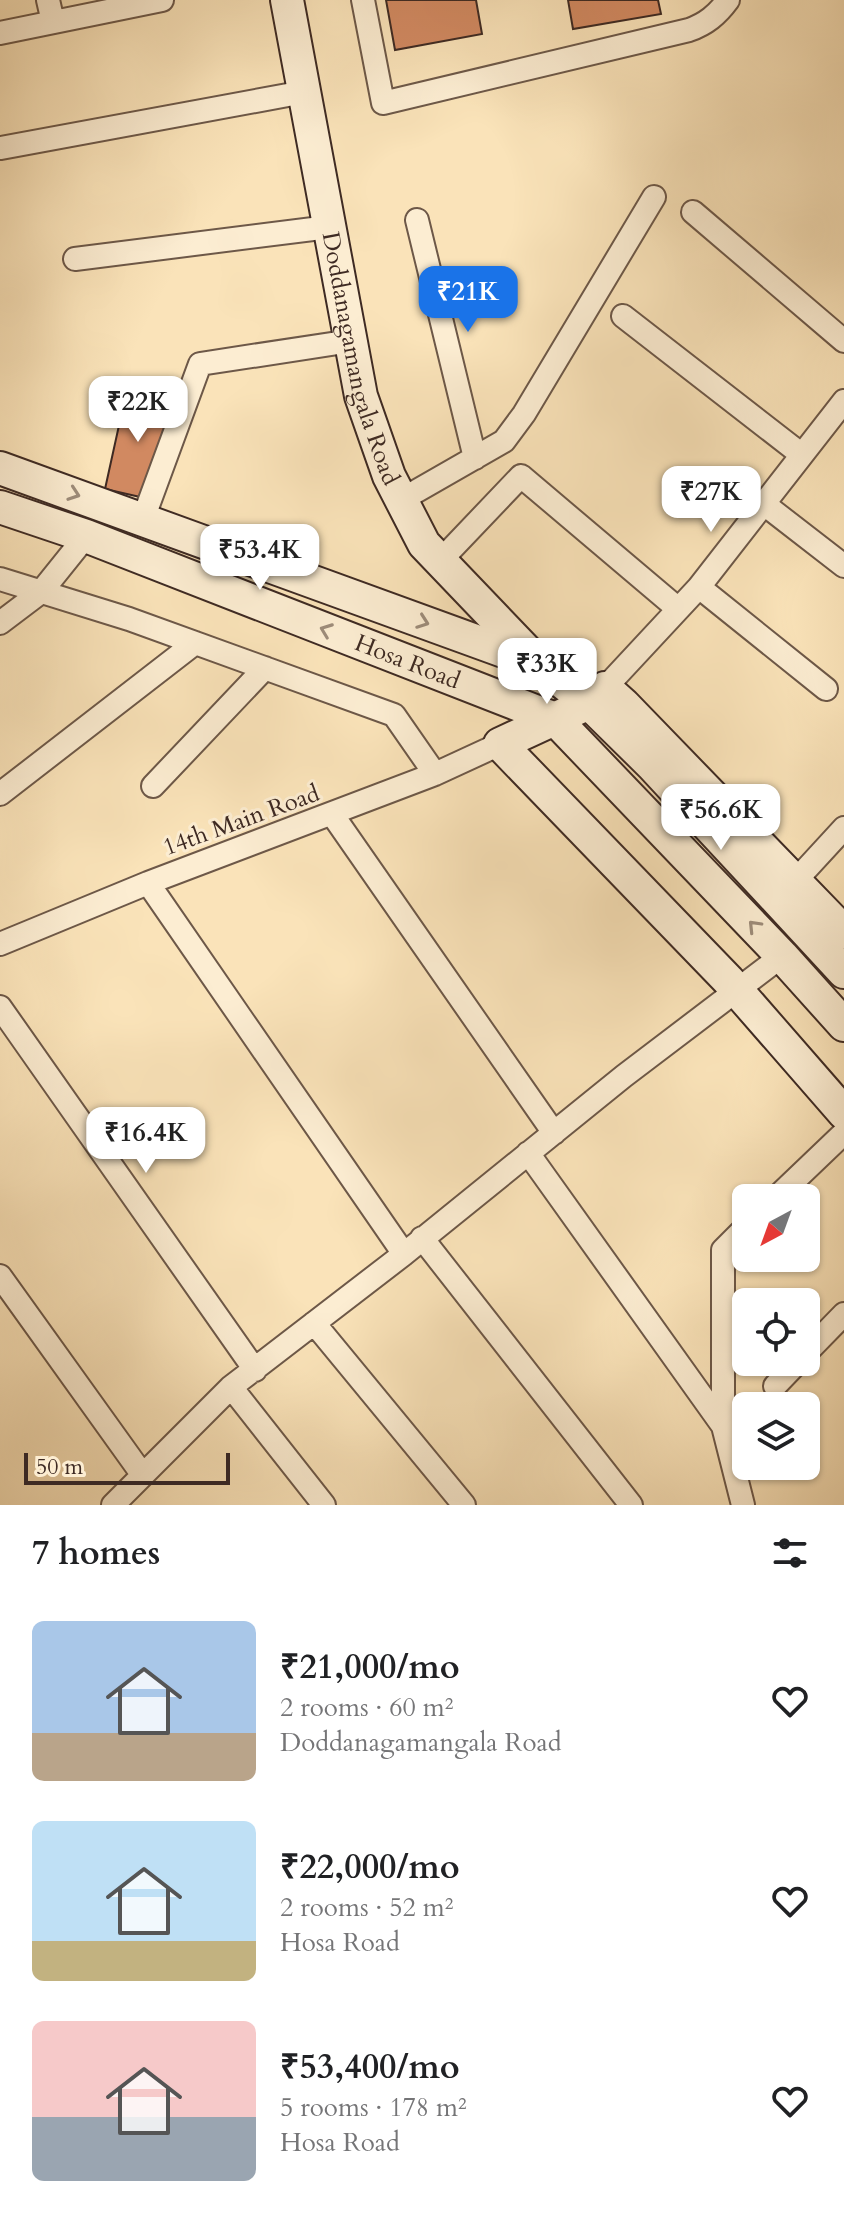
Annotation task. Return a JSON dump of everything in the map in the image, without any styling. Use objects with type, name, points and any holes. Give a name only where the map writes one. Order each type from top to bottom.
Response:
[{"type":"main road","name":"Doddanagamangala Road","points":[[287,0],[361,396],[389,476],[424,544],[539,664]]},
{"type":"main road","name":"Hosa Road","points":[[0,468],[539,664],[597,695],[787,890]]},
{"type":"main road","name":"Hosa Road","points":[[0,507],[86,536],[555,719],[844,1025]]},
{"type":"main road","points":[[508,700],[539,664]]},
{"type":"main road","points":[[597,695],[555,719],[500,744],[737,991],[844,1113]]},
{"type":"main road","points":[[787,890],[844,932]]},
{"type":"main road","points":[[787,890],[844,972]]},
{"type":"street","points":[[0,33],[51,11],[162,0]]},
{"type":"street","points":[[363,0],[383,103],[689,30],[711,19],[728,0]]},
{"type":"street","points":[[1,148],[304,92]]},
{"type":"street","points":[[401,500],[504,441],[524,414],[654,197]]},
{"type":"street","points":[[693,212],[844,341]]},
{"type":"street","points":[[417,220],[475,458]]},
{"type":"street","points":[[75,259],[329,227]]},
{"type":"street","points":[[623,316],[802,455]]},
{"type":"street","points":[[143,519],[200,364],[351,341]]},
{"type":"street","points":[[597,695],[699,587],[844,401]]},
{"type":"street","points":[[441,560],[521,476],[677,608]]},
{"type":"street","points":[[764,504],[844,566]]},
{"type":"street","points":[[0,623],[41,592],[86,536]]},
{"type":"street","points":[[0,579],[195,643],[394,715],[435,774]]},
{"type":"street","points":[[699,587],[826,689]]},
{"type":"street","points":[[0,794],[195,643]]},
{"type":"street","points":[[153,786],[265,668]]},
{"type":"street","name":"14th Main Road","points":[[0,944],[148,883],[435,774],[500,744]]},
{"type":"street","points":[[332,814],[554,1133]]},
{"type":"street","points":[[787,890],[844,828]]},
{"type":"street","points":[[148,883],[404,1254]]},
{"type":"street","points":[[113,1505],[231,1387],[404,1254],[624,1076],[782,956]]},
{"type":"street","points":[[0,1007],[255,1370]]},
{"type":"street","points":[[791,1184],[844,1133]]},
{"type":"street","points":[[528,1153],[723,1426]]},
{"type":"street","points":[[422,1238],[631,1505]]},
{"type":"street","points":[[732,1241],[723,1250],[723,1426],[743,1505]]},
{"type":"street","points":[[0,1276],[142,1474]]},
{"type":"street","points":[[820,1339],[844,1314]]},
{"type":"street","points":[[314,1323],[464,1505]]},
{"type":"street","points":[[775,1386],[785,1376]]},
{"type":"street","points":[[231,1387],[324,1505]]},
{"type":"building","points":[[386,0],[476,0],[482,34],[395,50]]},
{"type":"building","points":[[568,0],[658,0],[661,14],[573,29]]},
{"type":"building","points":[[127,389],[172,400],[149,499],[105,489]]}]
